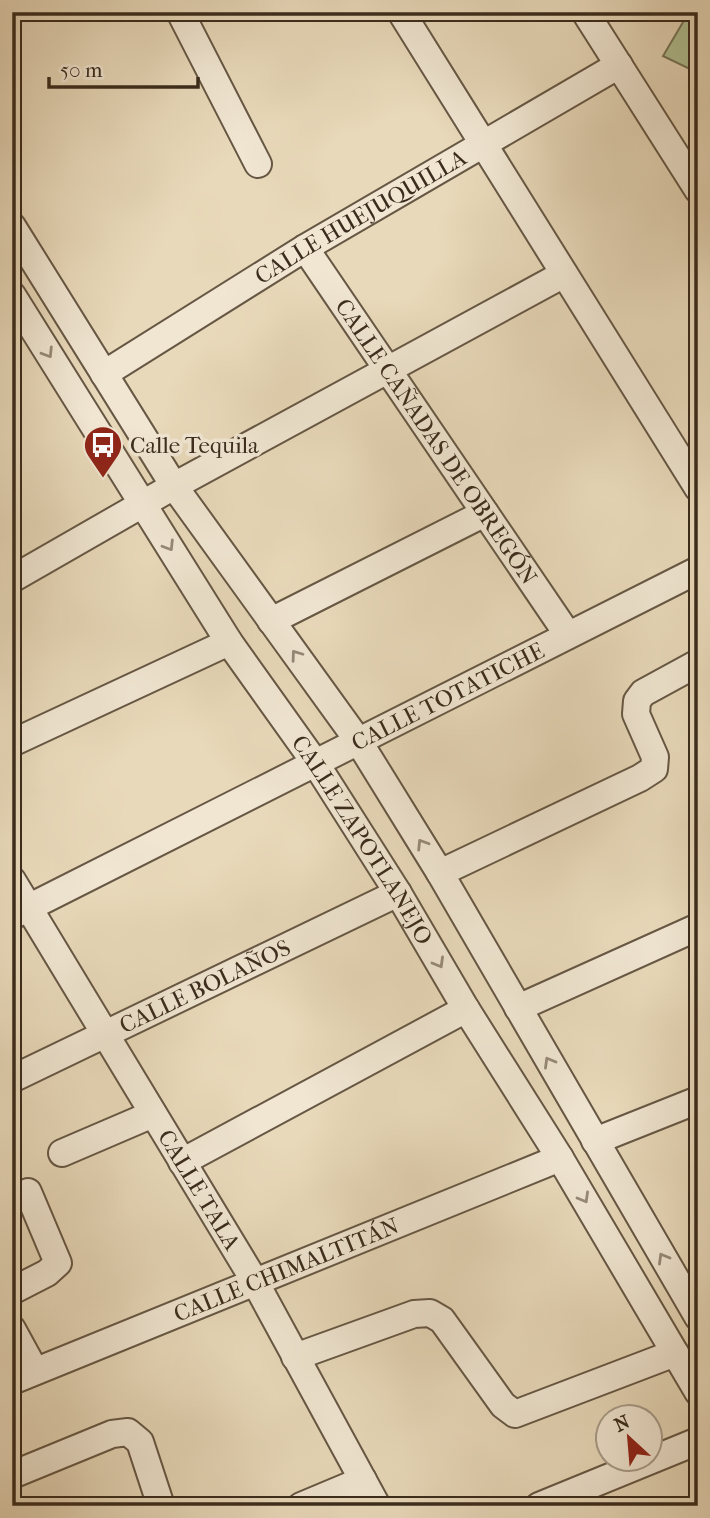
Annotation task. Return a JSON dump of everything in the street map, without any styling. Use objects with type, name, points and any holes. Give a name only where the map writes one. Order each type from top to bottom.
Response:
[{"type":"street","points":[[180,12],[258,164]]},
{"type":"street","points":[[401,12],[698,488]]},
{"type":"street","points":[[585,12],[698,190]]},
{"type":"street","name":"CALLE HUEJUQUILLA","points":[[104,374],[305,248],[619,65]]},
{"type":"street","name":"CALLE ZAPOTLANEJO","points":[[12,226],[174,486],[359,742],[440,873],[698,1317]]},
{"type":"street","name":"CALLE CAÑADAS DE OBREGÓN","points":[[305,248],[568,635]]},
{"type":"street","points":[[12,579],[174,486],[564,274]]},
{"type":"street","name":"CALLE ZAPOTLANEJO","points":[[12,295],[229,642],[316,764],[398,893],[466,1009],[560,1158],[698,1392]]},
{"type":"street","points":[[271,621],[485,513]]},
{"type":"street","name":"CALLE TOTATICHE","points":[[21,912],[698,570]]},
{"type":"street","points":[[12,743],[229,642]]},
{"type":"street","points":[[440,873],[654,769],[655,757],[636,714],[637,701],[643,693],[698,663]]},
{"type":"street","name":"CALLE TALA","points":[[12,880],[21,912],[105,1034],[254,1280],[377,1506]]},
{"type":"street","name":"CALLE BOLAÑOS","points":[[12,1079],[398,893]]},
{"type":"street","points":[[518,1008],[698,928]]},
{"type":"street","points":[[182,1162],[466,1009]]},
{"type":"street","points":[[595,1141],[698,1100]]},
{"type":"street","points":[[62,1153],[153,1114]]},
{"type":"street","name":"CALLE CHIMALTITÁN","points":[[24,1376],[254,1280],[560,1158]]},
{"type":"street","points":[[12,1292],[47,1273],[58,1263],[28,1192]]},
{"type":"street","points":[[295,1357],[414,1314],[430,1313],[442,1320],[503,1405],[515,1414],[675,1353]]},
{"type":"street","points":[[12,1329],[24,1376]]},
{"type":"street","points":[[12,1475],[113,1434],[128,1432],[140,1442],[160,1506]]},
{"type":"street","points":[[539,1506],[698,1441]]},
{"type":"street","points":[[301,1506],[363,1480]]},
{"type":"green space","points":[[689,12],[698,12],[698,73],[663,56]]},
{"type":"place","name":"Calle Tequila","points":[[103,479]]}]
